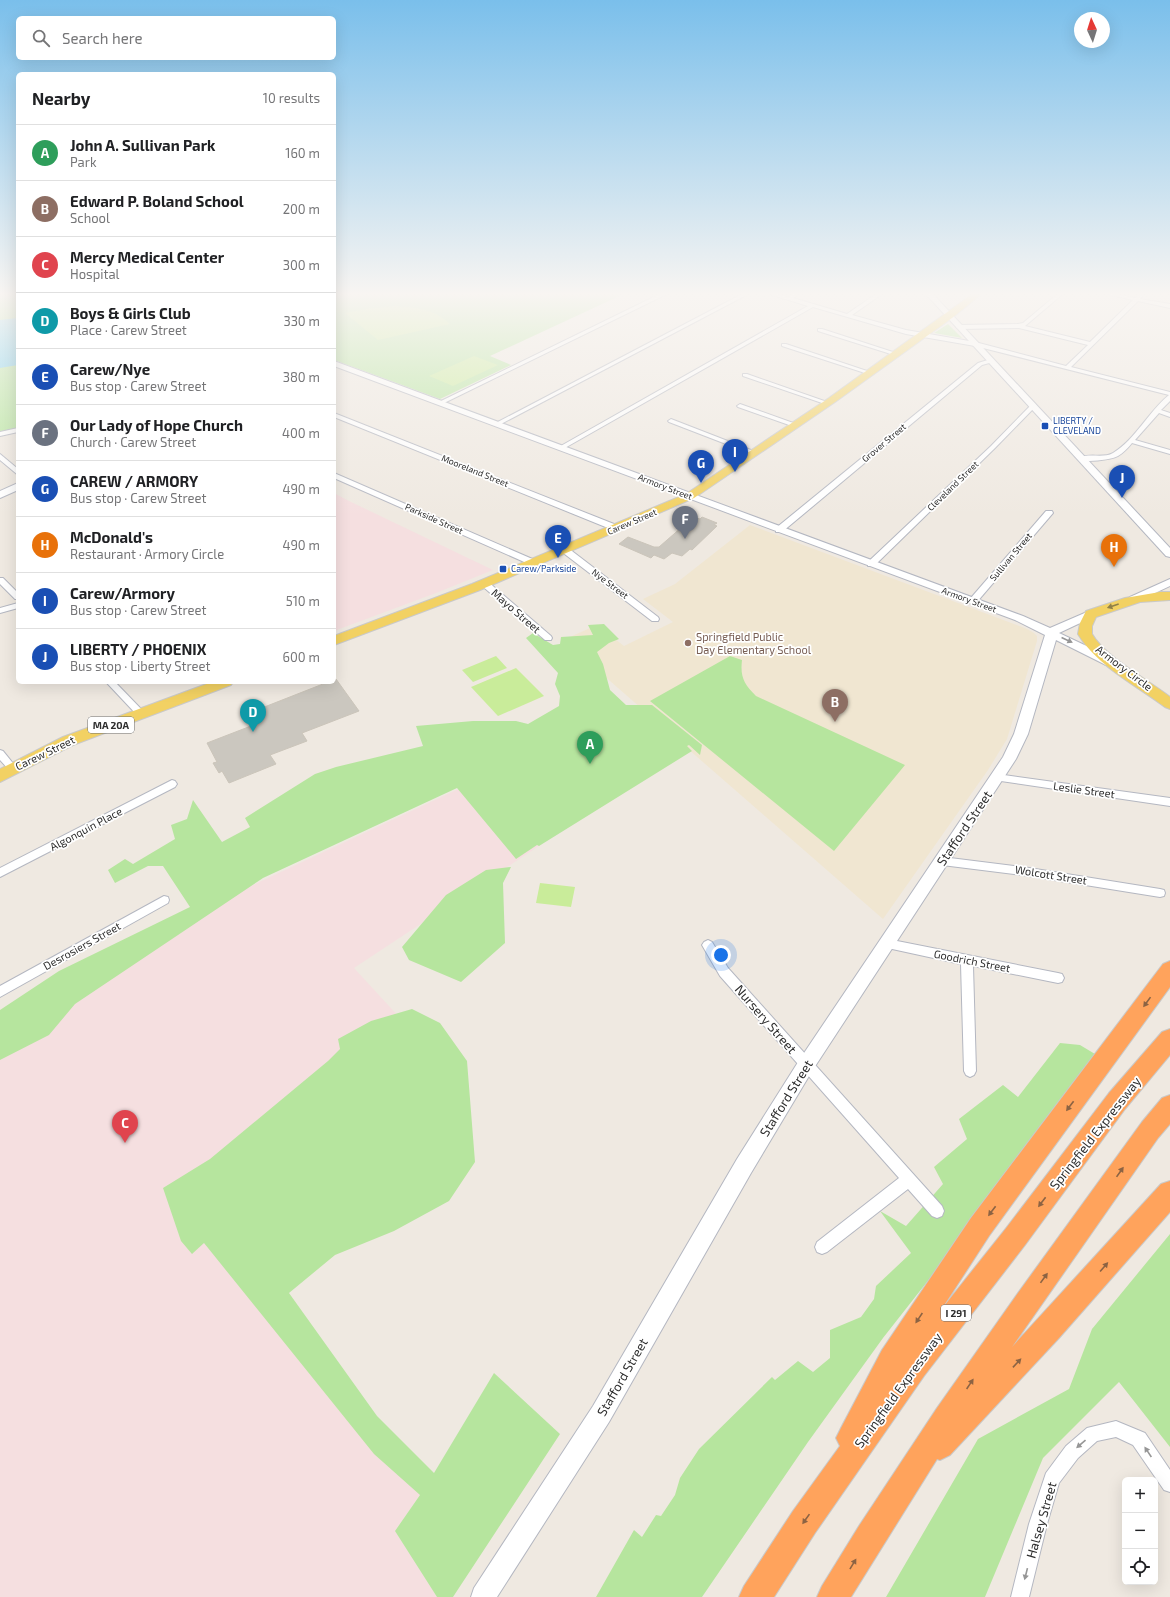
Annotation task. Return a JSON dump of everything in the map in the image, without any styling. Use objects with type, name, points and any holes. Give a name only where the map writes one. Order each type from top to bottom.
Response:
[{"type":"highway","points":[[820,1499],[896,1353],[980,1227],[1170,970]]},
{"type":"highway","name":"Springfield Expressway","points":[[755,1597],[820,1499],[914,1366],[1016,1236],[1117,1101],[1170,1039]]},
{"type":"highway","points":[[833,1597],[903,1483],[1000,1340],[1150,1130],[1170,1106]]},
{"type":"highway","points":[[903,1483],[1049,1328],[1170,1192]]},
{"type":"main road","name":"Armory Street","points":[[343,367],[779,530],[1019,618],[1119,667]]},
{"type":"main road","name":"Carew Street","points":[[336,640],[534,563],[690,496],[827,404],[879,367]]},
{"type":"main road","points":[[996,367],[1170,554]]},
{"type":"main road","points":[[0,495],[16,487]]},
{"type":"main road","points":[[1161,545],[1170,559]]},
{"type":"main road","points":[[1052,633],[1056,629],[1086,616],[1134,599],[1170,582]]},
{"type":"main road","points":[[1134,599],[1151,596],[1170,596]]},
{"type":"main road","name":"Armory Street","points":[[1019,618],[1046,622],[1086,616]]},
{"type":"main road","name":"Armory Circle","points":[[1086,616],[1087,637],[1094,646],[1119,667],[1149,687],[1170,704]]},
{"type":"main road","name":"Stafford Street","points":[[483,1597],[601,1414],[744,1166],[806,1065],[1014,751],[1021,734],[1052,633]]},
{"type":"main road","name":"Carew Street","points":[[4,773],[68,742],[221,684]]},
{"type":"street","points":[[440,403],[515,367]]},
{"type":"street","points":[[497,424],[607,367]]},
{"type":"street","points":[[561,448],[705,367]]},
{"type":"street","points":[[850,367],[870,373]]},
{"type":"street","name":"Grover Street","points":[[779,530],[977,367]]},
{"type":"street","points":[[1068,367],[1170,395],[1130,441],[1115,455],[1104,458],[1081,459]]},
{"type":"street","points":[[745,375],[827,404]]},
{"type":"street","points":[[740,406],[794,426]]},
{"type":"street","name":"Cleveland Street","points":[[871,564],[993,447],[1032,407]]},
{"type":"street","points":[[1157,411],[1170,415]]},
{"type":"street","name":"Mooreland Street","points":[[336,416],[616,528]]},
{"type":"street","points":[[671,421],[754,453]]},
{"type":"street","points":[[0,434],[16,430]]},
{"type":"street","points":[[1130,441],[1170,452]]},
{"type":"street","points":[[0,456],[16,471]]},
{"type":"street","name":"Parkside Street","points":[[336,476],[534,563]]},
{"type":"street","name":"Sullivan Street","points":[[973,601],[1049,513]]},
{"type":"street","name":"Nye Street","points":[[565,550],[656,619]]},
{"type":"street","points":[[0,580],[16,595]]},
{"type":"street","name":"Mayo Street","points":[[484,583],[548,638]]},
{"type":"street","points":[[0,611],[16,606]]},
{"type":"street","points":[[112,684],[141,714]]},
{"type":"street","points":[[0,753],[4,773]]},
{"type":"street","name":"Leslie Street","points":[[997,778],[1170,802]]},
{"type":"street","name":"Algonquin Place","points":[[0,873],[172,784]]},
{"type":"street","name":"Wolcott Street","points":[[942,861],[1024,871],[1160,894]]},
{"type":"street","name":"Desrosiers Street","points":[[0,992],[164,900]]},
{"type":"street","name":"Goodrich Street","points":[[887,944],[1058,978]]},
{"type":"street","name":"Nursery Street","points":[[708,945],[724,972],[937,1211]]},
{"type":"street","points":[[967,959],[970,1071]]},
{"type":"street","points":[[822,1247],[908,1179]]},
{"type":"street","name":"Halsey Street","points":[[1020,1597],[1038,1524],[1052,1479],[1072,1452],[1093,1434],[1116,1429],[1138,1439],[1170,1484]]},
{"type":"shaded area","points":[[336,494],[493,570],[336,630]]},
{"type":"shaded area","points":[[750,525],[1027,629],[1037,636],[1037,641],[1007,739],[988,770],[883,919],[563,640],[597,625],[624,646],[673,622],[643,599],[675,584]]},
{"type":"shaded area","points":[[482,778],[539,846],[354,968],[401,1019],[184,1197],[420,1495],[395,1531],[437,1597],[0,1597],[0,1038],[236,893]]},
{"type":"green space","points":[[0,367],[16,367],[16,428],[0,432]]},
{"type":"green space","points":[[352,367],[508,367],[440,399]]},
{"type":"green space","points":[[450,367],[495,367],[453,386],[429,376]]},
{"type":"green space","points":[[604,624],[619,639],[609,643],[597,652],[603,664],[610,690],[626,705],[652,705],[702,745],[700,755],[689,745],[687,746],[692,751],[516,859],[457,788],[263,878],[75,1004],[49,1035],[0,1060],[0,1010],[59,971],[190,907],[163,866],[148,866],[115,883],[108,870],[125,859],[133,864],[175,839],[171,825],[187,819],[193,800],[222,842],[250,827],[245,818],[315,774],[336,767],[423,746],[416,726],[473,721],[516,721],[528,724],[559,706],[560,696],[555,684],[558,673],[526,638],[533,633],[553,645],[560,644],[561,637],[593,635],[588,625]]},
{"type":"green space","points":[[496,656],[507,668],[473,682],[462,670]]},
{"type":"green space","points":[[730,656],[742,660],[742,676],[748,688],[756,696],[905,765],[834,851],[650,701]]},
{"type":"green space","points":[[516,668],[544,696],[498,716],[471,687]]},
{"type":"green space","points":[[511,867],[503,883],[505,943],[461,982],[409,960],[402,947],[446,895],[486,870]]},
{"type":"green space","points":[[540,883],[575,887],[571,907],[536,903]]},
{"type":"green space","points":[[412,1009],[440,1023],[467,1061],[475,1162],[449,1201],[394,1231],[335,1255],[289,1293],[377,1416],[434,1473],[494,1373],[560,1434],[453,1597],[437,1597],[395,1531],[420,1495],[374,1454],[204,1243],[192,1254],[181,1241],[163,1188],[210,1159],[328,1061],[340,1049],[338,1039],[371,1021]]},
{"type":"green space","points":[[1060,1043],[1080,1045],[1095,1054],[972,1217],[945,1259],[883,1338],[808,1442],[702,1597],[596,1597],[634,1530],[642,1537],[656,1515],[661,1516],[675,1495],[680,1478],[699,1449],[772,1377],[775,1380],[798,1361],[813,1372],[830,1358],[830,1330],[861,1317],[874,1299],[876,1286],[911,1253],[880,1211],[906,1226],[943,1184],[934,1167],[967,1139],[959,1119],[1003,1085],[1018,1097]]},
{"type":"green space","points":[[1170,1234],[1170,1447],[1119,1382],[1043,1458],[985,1597],[886,1597],[978,1439],[1069,1389],[1092,1329]]},
{"type":"building","points":[[702,517],[717,523],[714,525],[717,526],[692,550],[690,549],[682,556],[672,553],[664,559],[654,555],[651,558],[619,544],[628,537],[654,547],[659,547],[690,520],[693,521]]},
{"type":"building","points":[[336,679],[359,711],[302,733],[307,741],[270,755],[276,764],[229,783],[222,771],[219,773],[213,763],[217,762],[207,743],[251,726],[244,715],[323,684],[336,684]]},
{"type":"place","name":"LIBERTY / CLEVELAND","points":[[1045,426]]},
{"type":"place","name":"Carew/Armory","points":[[735,472]]},
{"type":"place","name":"CAREW / ARMORY","points":[[701,483]]},
{"type":"place","name":"LIBERTY / PHOENIX","points":[[1122,498]]},
{"type":"place","name":"Our Lady of Hope Church","points":[[685,539]]},
{"type":"place","name":"Carew/Nye","points":[[558,558]]},
{"type":"place","name":"McDonald's","points":[[1114,567]]},
{"type":"place","name":"Carew/Parkside","points":[[503,569]]},
{"type":"place","name":"Springfield Public Day Elementary School","points":[[688,643]]},
{"type":"place","name":"Edward P. Boland School","points":[[835,722]]},
{"type":"place","name":"Boys & Girls Club","points":[[253,732]]},
{"type":"place","name":"John A. Sullivan Park","points":[[590,764]]},
{"type":"place","name":"Mercy Medical Center","points":[[125,1143]]}]
